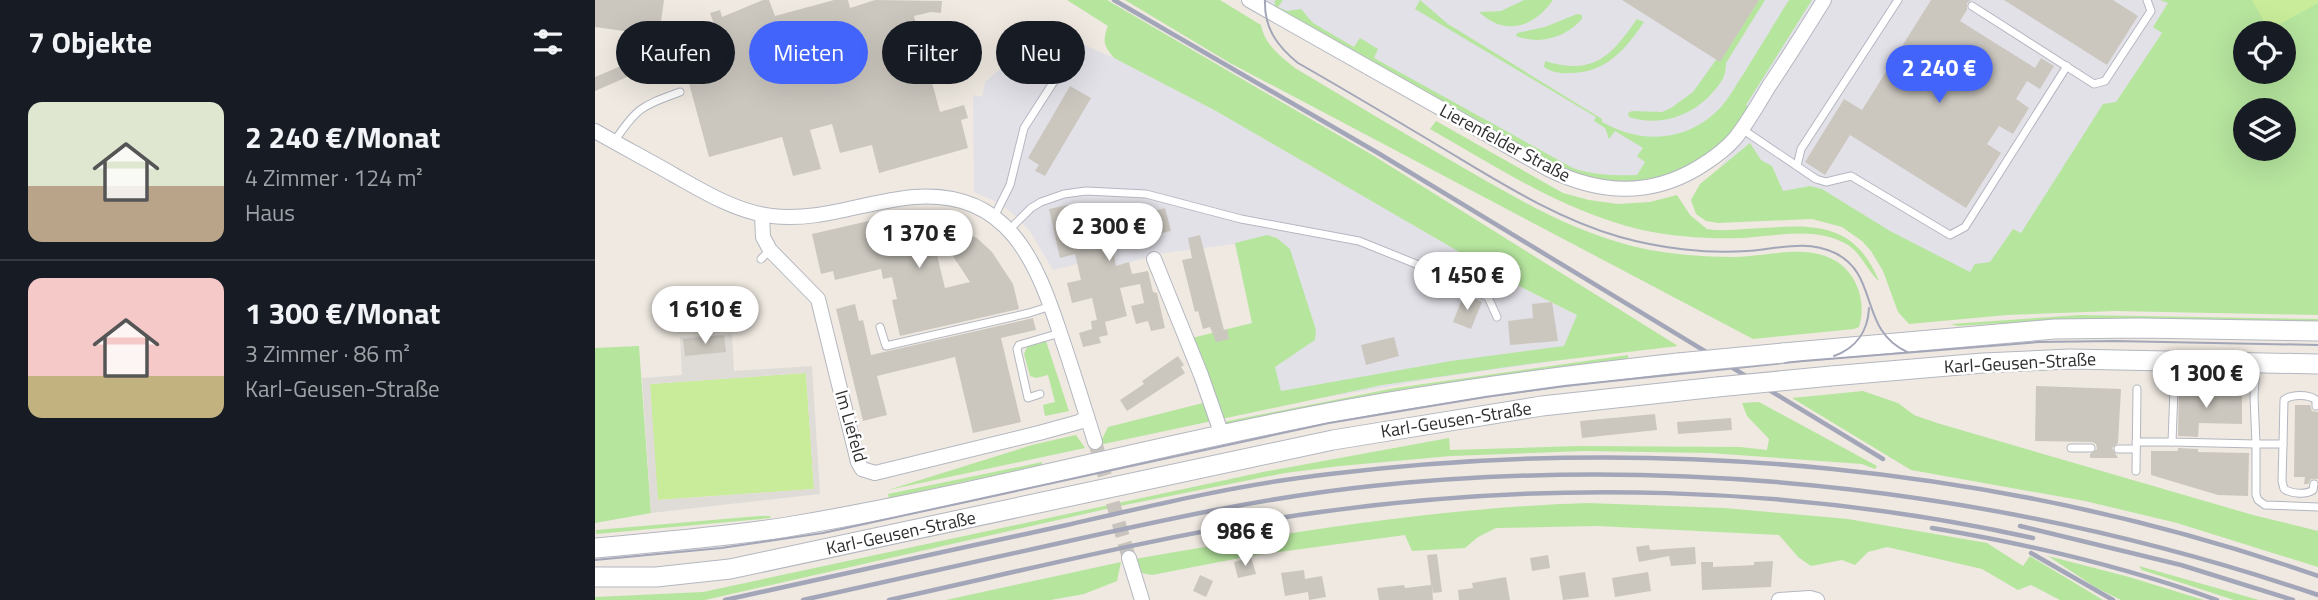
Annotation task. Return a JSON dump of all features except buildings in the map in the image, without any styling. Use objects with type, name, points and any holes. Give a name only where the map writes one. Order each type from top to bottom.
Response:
[{"type":"main road","name":"Karl-Geusen-Straße","points":[[595,548],[729,535],[788,526],[921,501],[1222,435],[1421,396],[1678,363],[2055,329],[2318,331]]},
{"type":"main road","points":[[2256,363],[2260,345],[2267,340],[2318,340]]},
{"type":"main road","name":"Karl-Geusen-Straße","points":[[599,575],[683,575],[778,561],[1212,465],[1429,423],[1542,406],[1831,376],[2017,361],[2166,368],[2256,363],[2318,364]]},
{"type":"main road","points":[[595,538],[733,526],[788,526]]},
{"type":"street","name":"Lierenfelder Straße","points":[[1249,0],[1548,169],[1582,183],[1622,190],[1663,184],[1677,179],[1711,160],[1728,145],[1742,129],[1824,0]]},
{"type":"street","points":[[596,135],[614,142],[711,195],[761,215],[803,217],[895,199],[932,196],[968,204],[994,217],[1021,242],[1033,261],[1051,305],[1095,442]]},
{"type":"street","name":"Im Liefeld","points":[[761,215],[766,255],[818,299],[858,462],[862,469],[869,473],[884,471],[1039,433],[1079,422],[1087,417]]},
{"type":"street","points":[[1154,259],[1206,386],[1222,435]]},
{"type":"street","points":[[1129,558],[1142,600]]},
{"type":"street","points":[[1779,600],[1817,600]]},
{"type":"lane","points":[[1797,166],[1801,149],[1898,0]]},
{"type":"lane","points":[[1972,6],[2094,83],[2105,81],[2151,11],[2147,0]]},
{"type":"lane","points":[[1742,129],[1815,179],[1826,182],[1851,176],[1950,236],[1965,227],[2067,66]]},
{"type":"lane","points":[[994,217],[1010,186],[1024,128],[1052,84]]},
{"type":"lane","points":[[614,142],[636,112],[645,105],[680,92]]},
{"type":"lane","points":[[1009,230],[1031,208],[1064,194],[1086,191],[1146,194],[1241,219],[1359,241],[1431,270],[1488,298],[1497,317]]},
{"type":"lane","points":[[880,327],[886,346],[1029,313],[1051,305]]},
{"type":"lane","points":[[1040,394],[1028,398],[1017,349],[1019,345],[1060,332]]},
{"type":"lane","points":[[2256,363],[2254,397],[2258,500],[2265,505],[2318,507]]},
{"type":"lane","points":[[2166,368],[2173,389],[2172,442]]},
{"type":"lane","points":[[2136,471],[2137,389]]},
{"type":"lane","points":[[2314,484],[2311,492],[2291,493],[2284,489],[2283,404],[2287,397],[2312,397],[2316,400],[2316,406]]},
{"type":"lane","points":[[2118,449],[2172,442],[2283,443]]},
{"type":"lane","points":[[2071,448],[2091,448]]},
{"type":"shaded area","points":[[1261,0],[1821,0],[1753,109],[1657,180],[1581,180]]},
{"type":"shaded area","points":[[1831,0],[2206,0],[2087,192],[1977,274],[1901,264],[1876,238],[1719,168],[1748,132]]},
{"type":"shaded area","points":[[1085,45],[1114,58],[1216,111],[1513,283],[1577,315],[1583,357],[1443,377],[1293,403],[1280,393],[1253,324],[1235,244],[1164,253],[1116,266],[1114,255],[1053,270],[1031,233],[1016,216],[997,202],[974,192],[973,95],[982,97],[985,82],[996,73],[996,84],[1085,84]]},
{"type":"shaded area","points":[[732,334],[734,371],[812,366],[820,494],[651,513],[642,378],[682,375],[680,337]],"holes":[[[806,373],[814,489],[658,500],[650,384]]]},
{"type":"green space","points":[[1067,0],[1107,0],[1374,156],[1678,346],[1382,385],[1099,445],[1108,427],[1207,402],[1192,338],[1252,323],[1235,243],[1267,235],[1277,238],[1290,249],[1316,330],[1315,340],[1275,367],[1281,391],[1451,361],[1564,346],[1577,315],[1513,283],[1216,111],[1114,58],[1105,43],[1108,26]]},
{"type":"green space","points":[[1125,0],[1220,0],[1261,25],[1270,44],[1295,68],[1494,185],[1561,220],[1608,239],[1682,254],[1733,257],[1809,252],[1832,259],[1848,271],[1858,288],[1862,308],[1859,327],[1753,339],[1230,63]]},
{"type":"green space","points":[[1275,0],[1283,0],[1278,7],[1287,11],[1301,9],[1313,23],[1354,47],[1360,38],[1378,49],[1374,58],[1573,168],[1596,174],[1637,175],[1645,162],[1637,156],[1643,148],[1615,131],[1609,139],[1605,128],[1594,121],[1596,117],[1415,9],[1420,0],[1448,24],[1602,119],[1602,122],[1631,134],[1660,136],[1689,130],[1716,112],[1731,93],[1789,0],[1812,0],[1746,105],[1751,109],[1733,131],[1692,164],[1668,175],[1644,181],[1618,182],[1591,179],[1564,170],[1274,10]]},
{"type":"green space","points":[[1524,0],[1553,0],[1537,17],[1519,26],[1499,24],[1479,12],[1501,11]]},
{"type":"green space","points":[[1759,0],[1765,0],[1726,63],[1721,82],[1705,100],[1686,113],[1664,120],[1629,117],[1628,113],[1632,111],[1662,112],[1693,92]]},
{"type":"green space","points":[[2160,0],[2318,0],[2318,315],[2115,311],[2007,315],[1909,324],[1898,312],[1883,271],[1871,251],[1842,227],[1812,219],[1718,223],[1706,221],[1696,214],[1691,200],[1700,184],[1750,143],[1761,160],[1772,166],[1783,191],[1810,186],[1822,189],[1890,231],[1970,272],[1975,264],[1990,262],[2013,229],[2021,233],[2103,104],[2116,102],[2162,33],[2153,27],[2168,3]]},
{"type":"green space","points":[[2252,0],[2318,0],[2318,3],[2285,21],[2264,21]]},
{"type":"green space","points":[[1577,14],[1582,15],[1582,19],[1575,26],[1552,38],[1534,40],[1516,36],[1517,33],[1545,27]]},
{"type":"green space","points":[[1637,19],[1644,22],[1637,32],[1622,50],[1604,64],[1583,72],[1567,73],[1544,67],[1545,61],[1576,66],[1600,59],[1619,43]]},
{"type":"green space","points":[[1436,121],[1563,193],[1618,204],[1650,202],[1677,195],[1690,215],[1707,229],[1807,227],[1841,235],[1855,245],[1868,260],[1879,281],[1853,249],[1836,239],[1810,234],[1743,238],[1692,237],[1642,230],[1586,212],[1533,187],[1430,129]]},
{"type":"green space","points":[[2080,315],[2318,319],[2318,322],[2138,320],[1958,326],[1951,324]]},
{"type":"green space","points":[[1046,341],[1069,411],[1045,416],[1043,405],[1055,402],[1048,375],[1036,378],[1030,376],[1024,354],[1027,347]]},
{"type":"green space","points":[[639,346],[651,513],[595,523],[595,348]]},
{"type":"green space","points":[[1628,355],[1628,359],[1411,388],[1224,425],[1223,422],[1395,388]]},
{"type":"green space","points":[[806,373],[814,489],[657,500],[650,384]]},
{"type":"green space","points":[[1863,391],[1898,403],[1914,415],[1937,423],[2253,515],[2318,531],[2318,567],[2177,523],[2085,501],[1911,470],[1792,398]]},
{"type":"green space","points":[[1759,402],[1877,466],[1875,469],[1862,464],[1710,453],[1584,451],[1451,456],[1340,466],[1285,473],[1115,507],[705,600],[595,600],[595,597],[703,592],[1263,472],[1449,438],[1450,450],[1579,446],[1740,447],[1767,450],[1769,439],[1747,416],[1742,403]]},
{"type":"green space","points":[[1076,435],[1085,448],[888,490],[1032,445]]},
{"type":"green space","points":[[1042,462],[1042,465],[889,498],[888,494]]},
{"type":"green space","points":[[1588,503],[1724,508],[1848,519],[1987,543],[2023,566],[2030,556],[2103,600],[2060,600],[2031,585],[2018,590],[1982,569],[1887,547],[1868,552],[1855,565],[1842,560],[1811,566],[1798,557],[1779,535],[1597,526],[1496,528],[1478,537],[1465,548],[1412,551],[1405,535],[1250,556],[1152,575],[1142,573],[1135,559],[1304,531],[1417,516]]},
{"type":"green space","points":[[759,516],[771,518],[596,534],[596,530]]},
{"type":"green space","points":[[2048,556],[2204,600],[2121,600],[2095,587]]},
{"type":"green space","points":[[1121,562],[1117,581],[1084,594],[1051,600],[946,600]]},
{"type":"green space","points":[[2139,566],[2259,600],[2234,600],[2142,570]]},
{"type":"tunnel","points":[[1095,442],[1129,558]]},
{"type":"tram line","points":[[1265,0],[1265,10],[1273,36],[1298,63],[1511,189],[1575,221],[1620,237],[1683,249],[1731,252],[1813,246],[1835,253],[1849,263],[1858,275],[1881,330],[1907,352]]},
{"type":"tram line","points":[[1834,356],[1849,348],[1859,338],[1866,324],[1869,308]]},
{"type":"tram line","points":[[595,560],[721,548],[823,533],[1329,423],[1564,386],[1803,361],[2039,342],[2318,345]]},
{"type":"railway","points":[[1114,0],[1378,153],[1883,459]]},
{"type":"railway","points":[[725,600],[1264,483],[1454,462],[1579,458],[1705,460],[1830,469],[1954,485],[2078,508],[2199,538],[2318,576]]},
{"type":"railway","points":[[803,600],[1137,526],[1293,496],[1372,486],[1492,477],[1612,475],[1732,479],[1851,490],[1970,507],[2087,530],[2203,559],[2318,595]]},
{"type":"railway","points":[[889,600],[1247,523],[1390,503],[1482,496],[1575,492],[1759,498],[1943,520],[2033,538]]},
{"type":"railway","points":[[2020,526],[2181,565],[2293,600]]},
{"type":"railway","points":[[1932,528],[2076,558],[2217,600]]},
{"type":"railway","points":[[2031,553],[2113,600]]}]
